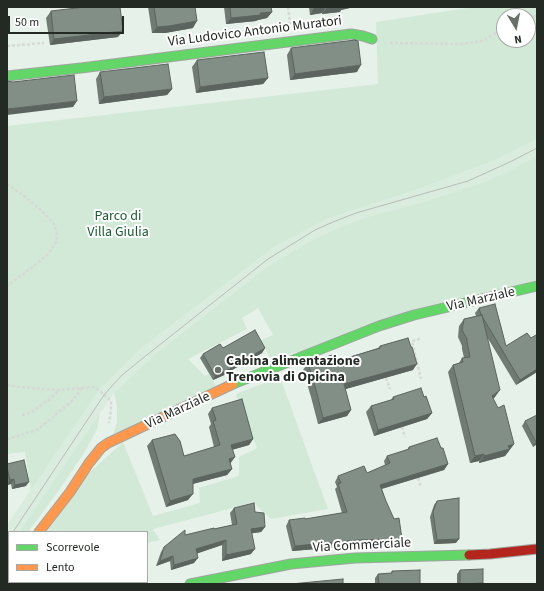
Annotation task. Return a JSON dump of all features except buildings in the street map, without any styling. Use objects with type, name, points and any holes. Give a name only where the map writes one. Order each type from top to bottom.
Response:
[{"type":"street","name":"Via Ludovico Antonio Muratori","points":[[7,76],[351,34],[372,39]]},
{"type":"street","name":"Via Marziale","points":[[40,531],[70,492],[89,463],[101,448],[108,443],[238,382],[379,326],[414,315],[537,286]]},
{"type":"street","name":"Via Commerciale","points":[[190,584],[291,564],[355,558],[476,555],[537,550]]},
{"type":"path","points":[[288,7],[290,24]]},
{"type":"path","points":[[372,39],[390,42],[462,44],[482,41],[496,33]]},
{"type":"path","points":[[7,46],[44,43]]},
{"type":"path","points":[[7,184],[44,213],[54,224],[57,240],[47,255],[7,286]]},
{"type":"path","points":[[420,339],[412,341],[421,379]]},
{"type":"path","points":[[386,378],[390,389]]},
{"type":"path","points":[[7,385],[60,390],[93,387],[99,390],[111,401],[110,420]]},
{"type":"path","points":[[7,439],[37,430],[65,408],[83,388]]},
{"type":"path","points":[[22,415],[32,412],[60,390]]},
{"type":"path","points":[[402,427],[405,438]]},
{"type":"path","points":[[418,478],[421,487]]},
{"type":"shaded area","points":[[537,139],[537,156],[507,172],[452,194],[309,242],[263,270],[154,355],[114,393],[20,531],[8,531],[7,549],[7,525],[99,390],[138,351],[275,246],[329,218],[410,192],[493,161]]},
{"type":"green space","name":"Parco di Villa Giulia","points":[[474,7],[537,7],[537,139],[493,161],[410,192],[329,218],[275,246],[138,351],[99,390],[31,490],[25,452],[7,454],[7,126],[378,84],[376,22]]},
{"type":"green space","points":[[537,156],[537,280],[271,360],[261,340],[273,335],[258,308],[242,318],[247,329],[188,359],[205,376],[209,374],[216,386],[113,436],[117,422],[117,406],[114,393],[154,355],[263,270],[309,242],[339,228],[368,217],[421,203],[479,184],[507,172]]},
{"type":"green space","points":[[280,377],[328,509],[271,519],[253,502],[153,529],[160,540],[148,543],[148,531],[48,531],[86,476],[123,442],[153,516],[200,503],[199,488],[239,476],[239,457],[257,448],[236,394]]},
{"type":"green space","points":[[100,413],[97,429],[84,453],[57,493],[29,531],[20,531]]},
{"type":"tram line","points":[[14,531],[104,395],[121,376],[268,259],[315,230],[333,222],[356,213],[468,181],[537,148]]},
{"type":"traffic: fast","points":[[7,76],[351,34],[372,39]]},
{"type":"traffic: fast","points":[[233,384],[379,326],[414,315],[537,286]]},
{"type":"traffic: fast","points":[[190,584],[291,564],[355,558],[469,555]]},
{"type":"traffic: slow","points":[[40,531],[101,448],[108,443],[233,384]]},
{"type":"traffic: jam","points":[[469,555],[537,549]]},
{"type":"place","name":"Cabina alimentazione Trenovia di Opicina","points":[[218,370]]}]
